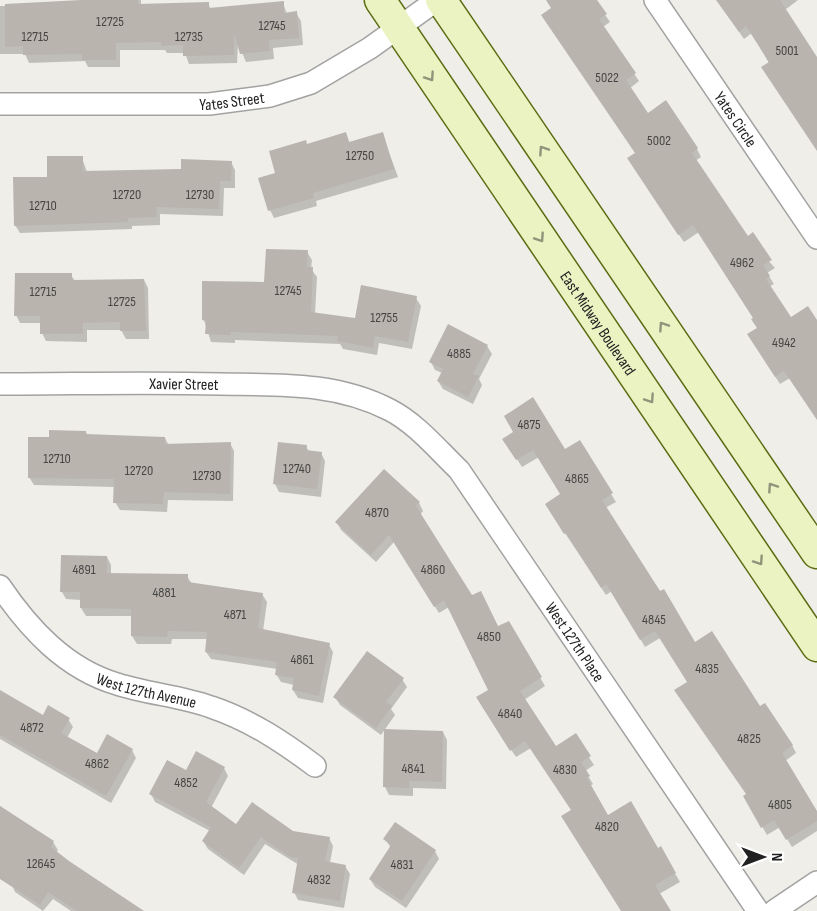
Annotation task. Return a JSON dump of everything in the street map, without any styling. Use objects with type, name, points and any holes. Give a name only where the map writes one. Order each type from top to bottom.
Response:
[{"type":"main road","name":"East Midway Boulevard","points":[[380,0],[817,646]]},
{"type":"main road","points":[[439,0],[817,553]]},
{"type":"street","name":"Yates Street","points":[[0,104],[209,104],[270,96],[311,83],[439,0]]},
{"type":"street","name":"Yates Circle","points":[[655,0],[817,238]]},
{"type":"street","name":"Xavier Street","points":[[0,384],[194,383],[304,386],[341,390],[367,400]]},
{"type":"street","name":"West 127th Place","points":[[367,400],[392,411],[415,428],[459,470],[758,911]]},
{"type":"street","name":"West 127th Avenue","points":[[0,586],[32,629],[47,644],[92,676],[230,714],[275,737],[315,766]]},
{"type":"street","points":[[774,911],[817,882]]},
{"type":"building","points":[[138,0],[138,4],[209,2],[209,8],[284,1],[284,13],[297,11],[299,38],[269,40],[270,51],[240,54],[234,33],[234,55],[183,56],[183,45],[161,46],[161,42],[116,43],[116,60],[82,60],[82,54],[23,55],[23,46],[5,47],[5,4]]},
{"type":"building","points":[[546,0],[597,0],[607,14],[599,19],[636,73],[626,80],[648,113],[666,100],[698,148],[692,153],[748,236],[753,232],[772,260],[763,265],[770,276],[766,279],[791,317],[808,306],[817,320],[817,420],[784,371],[775,377],[747,334],[757,328],[751,319],[753,318],[693,225],[678,235],[627,158],[635,153],[541,15],[551,8]]},
{"type":"building","points":[[716,0],[780,0],[817,57],[817,151],[761,67],[769,62],[746,26],[739,32]]},
{"type":"building","points":[[346,132],[349,142],[383,132],[394,169],[313,193],[314,198],[268,211],[258,178],[275,173],[269,151],[306,140],[307,144]]},
{"type":"building","points":[[47,156],[83,156],[83,171],[181,169],[181,159],[232,161],[231,181],[220,181],[219,209],[156,207],[157,217],[128,218],[128,222],[14,226],[13,177],[47,177]]},
{"type":"building","points":[[266,249],[308,250],[307,267],[313,267],[311,312],[355,318],[361,285],[417,296],[408,342],[375,336],[373,348],[337,341],[338,336],[231,332],[231,335],[205,334],[206,321],[202,320],[202,281],[264,282]]},
{"type":"building","points":[[15,273],[72,273],[72,280],[144,279],[146,331],[120,331],[120,322],[83,323],[83,334],[40,334],[40,316],[14,316]]},
{"type":"building","points":[[448,324],[488,345],[473,374],[479,376],[468,397],[437,381],[443,369],[429,362]]},
{"type":"building","points":[[533,397],[565,449],[580,440],[613,493],[602,500],[660,591],[664,589],[695,642],[712,631],[760,706],[765,703],[793,745],[782,753],[817,811],[817,821],[786,840],[774,820],[761,828],[743,796],[746,794],[674,690],[687,682],[655,631],[640,640],[606,584],[601,588],[566,533],[564,534],[545,504],[560,494],[533,450],[516,460],[502,439],[513,432],[504,416]]},
{"type":"building","points":[[49,430],[165,437],[165,444],[231,442],[230,494],[164,492],[163,504],[113,503],[114,479],[28,478],[28,437],[49,437]]},
{"type":"building","points":[[278,442],[307,445],[306,450],[322,452],[317,489],[273,484]]},
{"type":"building","points":[[384,469],[420,502],[416,506],[472,595],[481,591],[498,626],[509,621],[542,677],[520,691],[556,746],[576,733],[591,756],[581,762],[590,776],[587,778],[608,815],[631,801],[658,848],[661,846],[676,873],[655,885],[671,911],[621,911],[561,816],[571,810],[525,741],[510,751],[476,697],[488,690],[444,600],[434,607],[389,535],[371,555],[335,522]]},
{"type":"building","points":[[61,555],[107,556],[107,573],[188,574],[188,582],[263,593],[258,628],[330,643],[319,696],[292,690],[294,678],[275,675],[277,662],[205,652],[207,632],[168,631],[167,637],[131,636],[131,609],[80,608],[80,592],[60,592]]},
{"type":"building","points":[[367,651],[404,678],[386,702],[392,706],[376,728],[333,697]]},
{"type":"building","points":[[0,690],[43,715],[48,705],[70,718],[61,733],[97,753],[107,734],[133,749],[106,796],[0,735]]},
{"type":"building","points":[[384,729],[443,731],[442,782],[409,781],[409,788],[383,787]]},
{"type":"building","points":[[196,751],[225,767],[206,802],[236,824],[252,802],[293,831],[330,837],[325,861],[346,865],[340,901],[292,893],[298,858],[290,857],[261,837],[239,868],[202,841],[211,827],[149,794],[167,760],[186,770]]},
{"type":"building","points":[[0,806],[54,841],[51,847],[69,861],[144,911],[77,911],[48,892],[40,905],[0,879]]},
{"type":"building","points":[[395,822],[436,850],[402,901],[369,879],[391,845],[383,839]]}]
